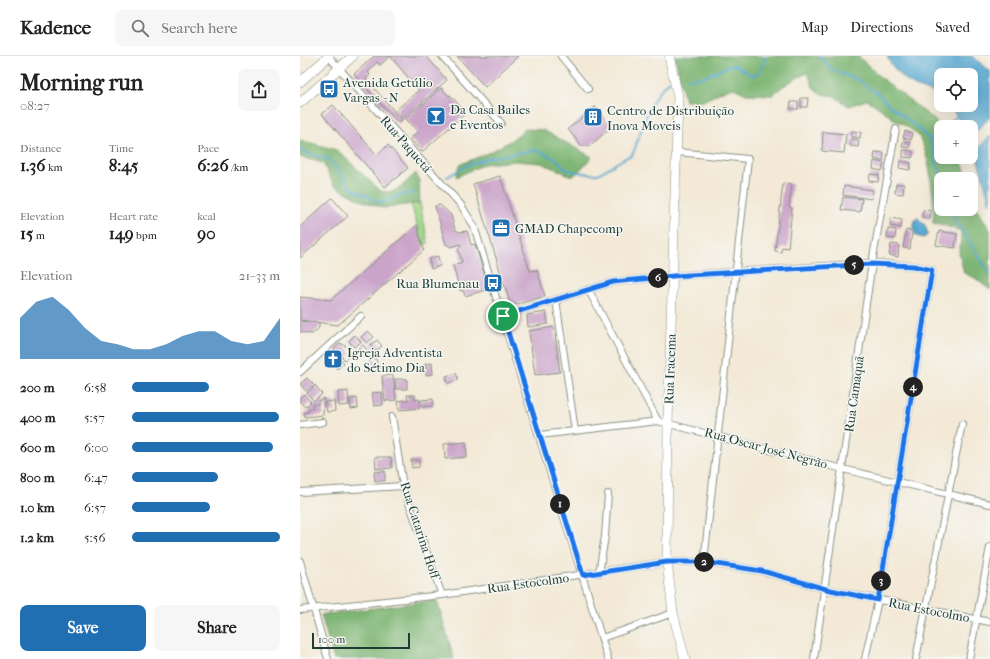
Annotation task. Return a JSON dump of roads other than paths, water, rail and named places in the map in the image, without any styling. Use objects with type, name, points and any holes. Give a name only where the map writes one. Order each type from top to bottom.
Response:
[{"type":"street","points":[[300,82],[329,56]]},
{"type":"street","name":"Rua Paquetá","points":[[329,56],[461,205],[469,216],[478,235],[503,316]]},
{"type":"street","points":[[300,103],[353,56]]},
{"type":"street","points":[[442,56],[501,123]]},
{"type":"street","points":[[561,56],[588,89]]},
{"type":"street","name":"Rua Iracema","points":[[669,56],[678,97],[678,152],[668,423],[667,562],[673,613],[685,659]]},
{"type":"street","name":"Rua Camaquã","points":[[814,659],[826,589],[872,264],[896,129]]},
{"type":"street","points":[[678,152],[748,159],[737,273],[704,562]]},
{"type":"street","points":[[608,659],[503,316],[613,282],[673,276],[872,264],[914,266],[932,270],[878,600],[865,659]]},
{"type":"street","points":[[588,289],[658,421]]},
{"type":"street","points":[[556,300],[575,431]]},
{"type":"street","points":[[300,372],[362,316]]},
{"type":"street","name":"Rua Catarina Hoff","points":[[392,417],[403,486],[442,595]]},
{"type":"street","name":"Rua Oscar José Negrão","points":[[540,435],[658,421],[843,469],[990,504]]},
{"type":"street","points":[[300,425],[323,422]]},
{"type":"street","points":[[916,659],[962,424]]},
{"type":"street","points":[[300,492],[403,486]]},
{"type":"street","points":[[599,573],[606,536],[608,494]]},
{"type":"street","points":[[969,659],[990,547]]},
{"type":"street","points":[[300,561],[328,659]]},
{"type":"street","name":"Rua Estocolmo","points":[[300,610],[314,607],[442,595],[667,562],[704,562],[762,571],[826,589],[990,622]]},
{"type":"street","points":[[602,638],[673,613]]},
{"type":"water","points":[[887,56],[972,56],[990,71],[990,117],[978,130],[978,120],[960,120],[953,112],[978,112],[978,68],[934,68],[934,93],[915,86],[907,81],[898,73]]},
{"type":"water","points":[[990,136],[990,204],[978,160],[979,147]]},
{"type":"water","points":[[917,217],[925,225],[928,234],[924,238],[916,236],[915,234],[914,223]]},
{"type":"waterway","points":[[686,79],[704,77],[728,66],[735,65],[753,76],[760,72],[766,56]]},
{"type":"waterway","points":[[819,56],[833,70],[858,80],[877,93],[889,105],[917,127],[929,139],[940,172]]},
{"type":"waterway","points":[[447,177],[468,165],[488,158],[536,150],[556,159],[567,170],[598,174],[631,156],[635,150],[650,107],[658,93],[670,81]]},
{"type":"waterway","points":[[953,120],[957,116]]},
{"type":"waterway","points":[[929,139],[934,136]]},
{"type":"waterway","points":[[300,149],[305,153],[329,159],[351,188],[379,202],[382,203],[402,194],[415,193]]},
{"type":"waterway","points":[[953,216],[990,274]]},
{"type":"place","name":"Avenida Getúlio Vargas - N","points":[[329,89]]},
{"type":"place","name":"Da Casa Bailes e Eventos","points":[[436,116]]},
{"type":"place","name":"Centro de Distribuição Inova Moveis","points":[[593,117]]},
{"type":"place","name":"GMAD Chapecomp","points":[[501,228]]},
{"type":"place","name":"Rua Blumenau","points":[[493,283]]},
{"type":"place","name":"Igreja Adventista do Sétimo Dia","points":[[333,359]]}]
